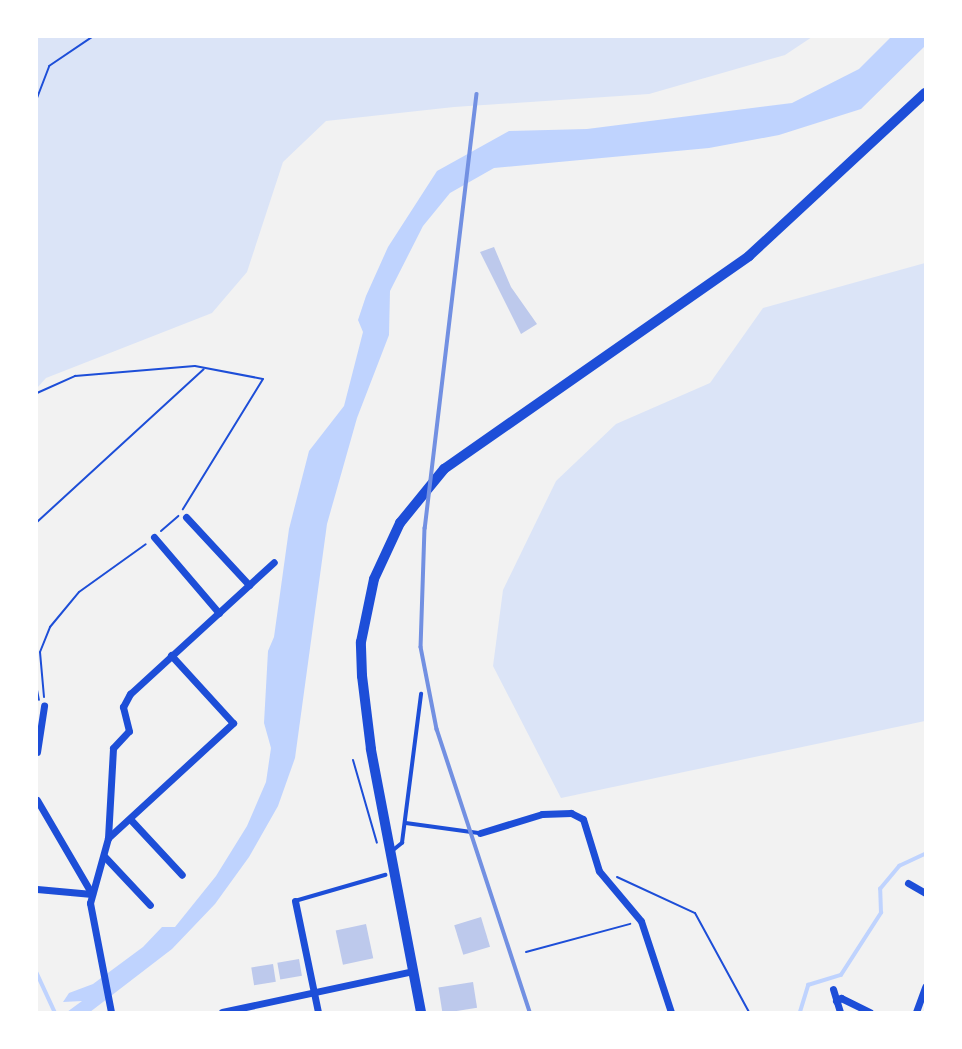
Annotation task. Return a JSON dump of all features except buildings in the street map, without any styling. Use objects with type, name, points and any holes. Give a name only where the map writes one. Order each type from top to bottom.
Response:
[{"type":"highway","points":[[421,1012],[365,713],[361,642],[374,579],[400,523],[444,469],[749,256],[925,93]]},
{"type":"street","points":[[186,517],[249,585]]},
{"type":"street","points":[[154,537],[219,613]]},
{"type":"street","points":[[111,1012],[96,944],[92,894],[108,838],[113,748],[129,731],[122,707],[130,694],[274,562]]},
{"type":"street","points":[[108,838],[233,723],[171,655]]},
{"type":"street","points":[[37,752],[44,706]]},
{"type":"street","points":[[37,800],[92,894]]},
{"type":"street","points":[[480,833],[542,814],[578,816],[588,825],[600,871],[641,921],[671,1012]]},
{"type":"street","points":[[130,819],[182,875]]},
{"type":"street","points":[[104,856],[150,905]]},
{"type":"street","points":[[908,883],[925,893]]},
{"type":"street","points":[[37,889],[92,894]]},
{"type":"street","points":[[295,901],[318,1012]]},
{"type":"street","points":[[223,1012],[413,971]]},
{"type":"street","points":[[916,1012],[925,987]]},
{"type":"street","points":[[832,989],[840,1012]]},
{"type":"street","points":[[836,1001],[841,998],[870,1012]]},
{"type":"lane","points":[[391,852],[402,844],[421,695]]},
{"type":"lane","points":[[405,822],[480,833]]},
{"type":"lane","points":[[295,901],[385,875]]},
{"type":"path","points":[[37,97],[49,66],[92,37]]},
{"type":"path","points":[[37,393],[75,376],[204,369],[262,379],[185,506],[154,537],[79,592],[50,627],[40,652],[44,706]]},
{"type":"path","points":[[37,522],[204,369]]},
{"type":"path","points":[[353,760],[379,849]]},
{"type":"path","points":[[600,871],[695,913],[749,1012]]},
{"type":"path","points":[[526,953],[641,921]]},
{"type":"shaded area","points":[[37,37],[812,37],[785,55],[649,94],[454,107],[326,121],[283,162],[247,272],[212,313],[46,378],[37,388]]},
{"type":"shaded area","points":[[925,263],[925,721],[561,798],[493,666],[503,590],[556,481],[616,424],[710,383],[763,308]]},
{"type":"water","points":[[891,37],[925,37],[925,46],[861,109],[779,135],[709,148],[494,168],[450,193],[423,226],[390,291],[389,335],[357,418],[327,524],[295,758],[278,806],[249,857],[215,904],[172,949],[90,1012],[67,1012],[82,1001],[63,1002],[69,993],[93,984],[143,947],[162,927],[175,927],[216,876],[247,826],[266,782],[271,748],[264,723],[268,651],[274,637],[289,529],[309,451],[344,406],[363,332],[358,320],[366,296],[388,247],[437,171],[509,131],[587,129],[792,103],[859,69]]},
{"type":"waterway","points":[[800,1012],[808,985],[841,975],[881,913],[880,889],[899,866],[925,854]]},
{"type":"waterway","points":[[37,973],[55,1012]]},
{"type":"railway","points":[[477,94],[425,528],[421,647],[437,729],[530,1012]]}]
